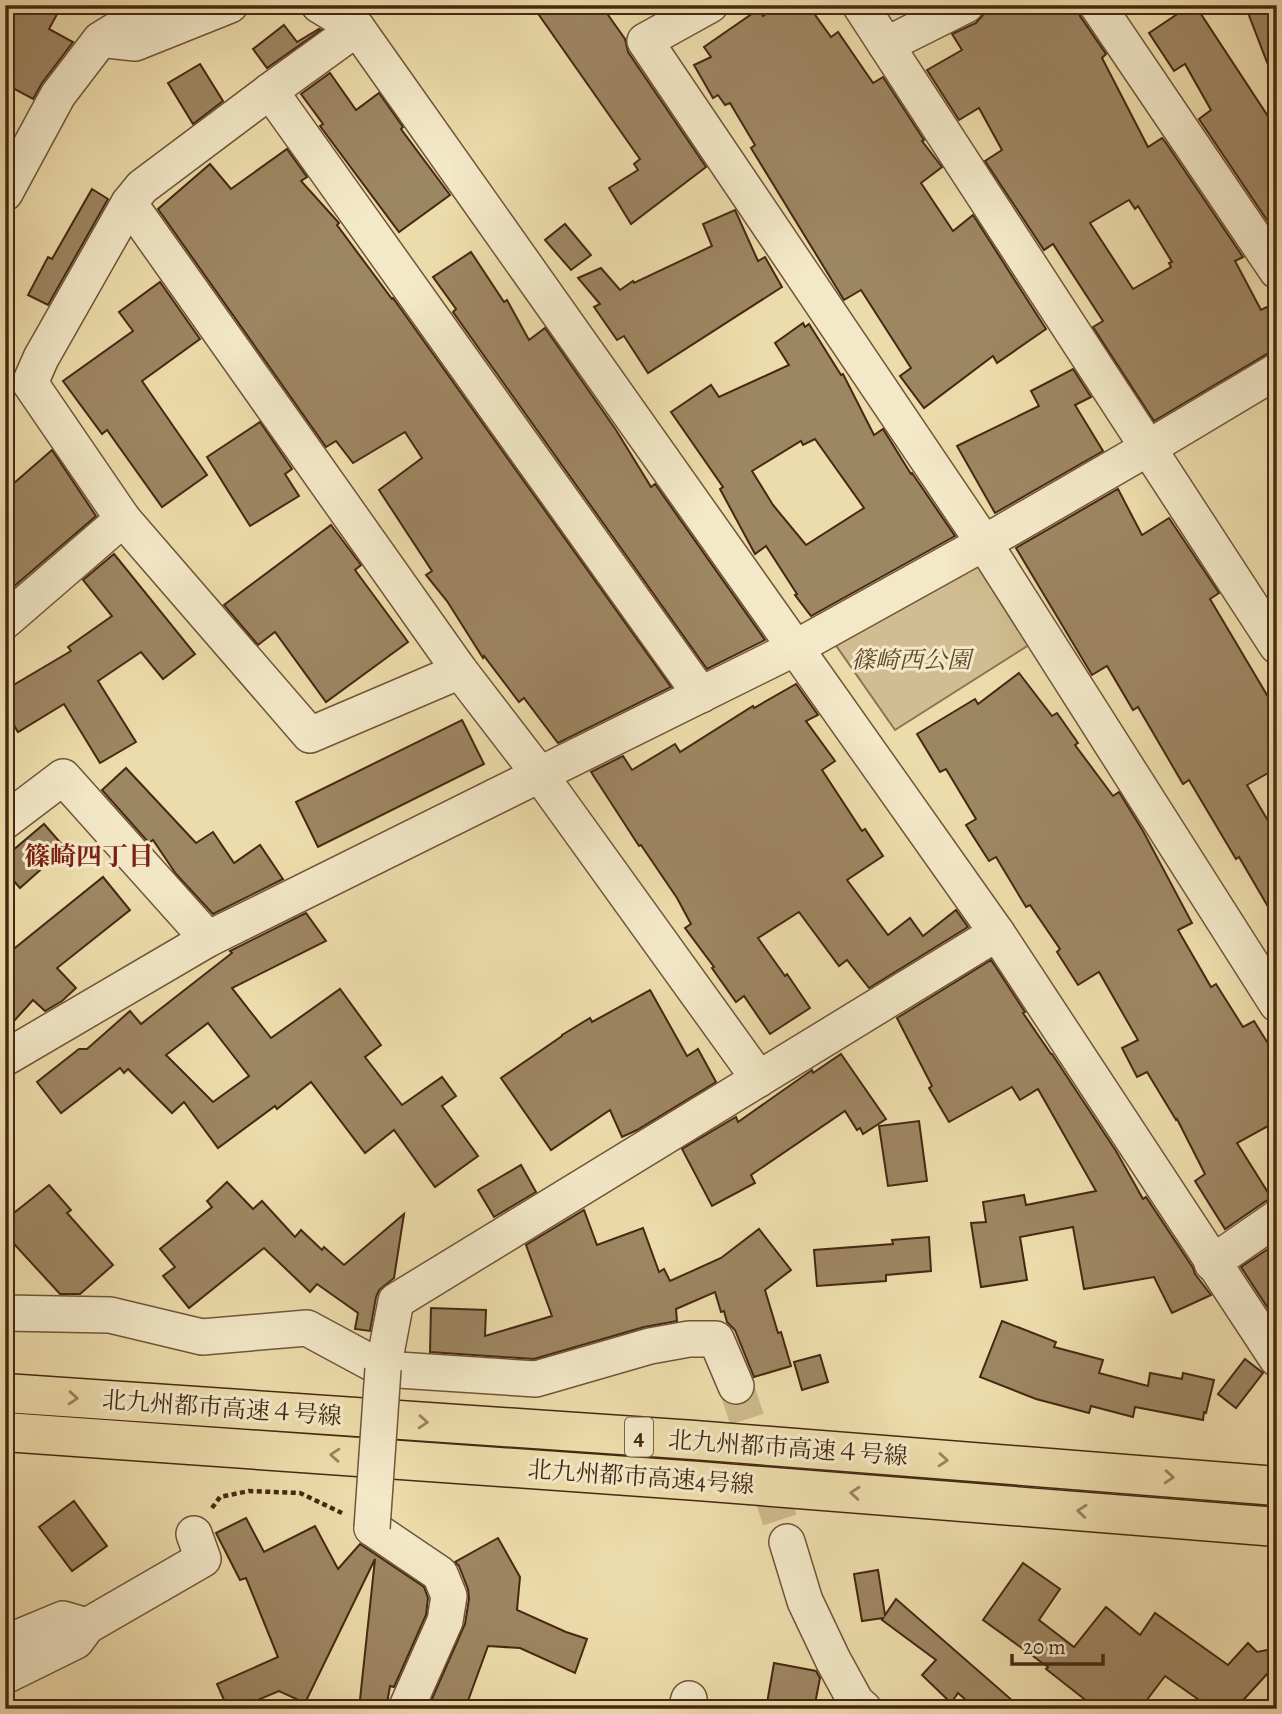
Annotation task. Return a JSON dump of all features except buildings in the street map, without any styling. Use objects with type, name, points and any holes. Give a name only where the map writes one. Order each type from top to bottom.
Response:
[{"type":"highway","name":"北九州都市高速４号線","points":[[5,1393],[694,1440],[1275,1486]]},
{"type":"highway","name":"北九州都市高速4号線","points":[[5,1432],[670,1479],[1274,1527]]},
{"type":"street","points":[[5,192],[58,95],[100,40],[157,5]]},
{"type":"street","points":[[100,40],[135,43],[230,5]]},
{"type":"street","points":[[319,5],[358,28],[998,933],[1277,1359]]},
{"type":"street","points":[[710,5],[645,41],[984,543],[1277,1004]]},
{"type":"street","points":[[860,5],[1277,646]]},
{"type":"street","points":[[886,45],[966,5]]},
{"type":"street","points":[[1097,5],[1277,271]]},
{"type":"street","points":[[358,28],[142,187],[129,203],[41,358],[30,383],[124,519],[310,735],[460,671]]},
{"type":"street","points":[[270,91],[701,695]]},
{"type":"street","points":[[129,203],[460,671],[540,775],[759,1079]]},
{"type":"street","points":[[5,1058],[208,939],[795,648],[984,543],[1277,371]]},
{"type":"street","points":[[5,621],[124,519]]},
{"type":"street","points":[[5,821],[63,776],[208,939]]},
{"type":"street","points":[[406,1709],[445,1621],[449,1596],[440,1574],[372,1528],[383,1369],[396,1301],[998,933]]},
{"type":"street","points":[[1212,1263],[1277,1218]]},
{"type":"street","points":[[5,1313],[110,1315],[202,1337],[307,1328],[383,1369],[536,1379],[650,1346],[689,1339],[716,1339],[736,1386]]},
{"type":"street","points":[[5,1676],[76,1641],[87,1626],[202,1559],[194,1534]]},
{"type":"street","points":[[787,1542],[805,1601],[833,1660],[856,1702],[864,1709]]},
{"type":"street","points":[[5,1643],[63,1619],[87,1626]]},
{"type":"path","points":[[194,1534],[220,1497],[249,1491],[300,1493],[372,1528]]},
{"type":"green space","name":"篠崎西公園","points":[[980,563],[1032,643],[895,730],[835,644]]},
{"type":"tunnel","points":[[736,1386],[787,1542]]},
{"type":"district","name":"篠崎四丁目","points":[[89,856]]}]
